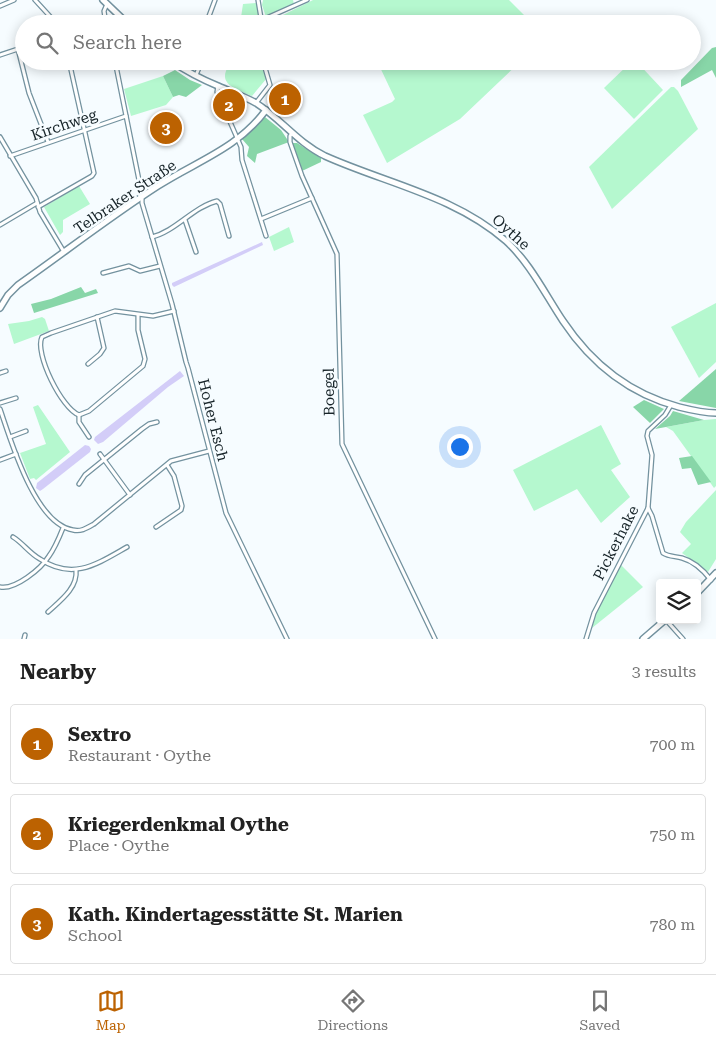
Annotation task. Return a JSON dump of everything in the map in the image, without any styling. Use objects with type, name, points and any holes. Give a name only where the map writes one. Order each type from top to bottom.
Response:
[{"type":"main road","points":[[105,2],[119,15]]},
{"type":"main road","name":"Oythe","points":[[185,70],[256,103],[307,146],[324,155],[452,206],[486,226],[519,255],[572,334],[604,369],[625,384],[657,400],[695,411],[716,413]]},
{"type":"main road","name":"Telbraker Straße","points":[[0,308],[8,295],[18,286],[141,198],[173,177],[223,151],[237,140],[266,110]]},
{"type":"main road","points":[[701,589],[716,573]]},
{"type":"main road","points":[[642,639],[660,624]]},
{"type":"street","points":[[0,6],[14,0]]},
{"type":"street","points":[[35,0],[49,15]]},
{"type":"street","points":[[210,15],[216,0]]},
{"type":"street","points":[[258,0],[261,15]]},
{"type":"street","points":[[276,15],[307,0]]},
{"type":"street","points":[[105,2],[105,15]]},
{"type":"street","points":[[0,55],[15,50]]},
{"type":"street","points":[[23,70],[29,93],[48,142]]},
{"type":"street","points":[[0,225],[87,179],[94,173],[71,70]]},
{"type":"street","name":"Hoher Esch","points":[[117,70],[141,198],[174,311],[183,354],[226,513],[287,639]]},
{"type":"street","points":[[195,76],[198,70]]},
{"type":"street","points":[[256,103],[270,85],[266,70]]},
{"type":"street","points":[[218,86],[218,92],[241,148],[242,160],[266,236]]},
{"type":"street","name":"Kirchweg","points":[[10,156],[126,116]]},
{"type":"street","name":"Boegel","points":[[292,134],[290,142],[300,172],[336,249],[338,259],[342,444],[436,639]]},
{"type":"street","points":[[0,137],[64,253]]},
{"type":"street","points":[[261,219],[312,198]]},
{"type":"street","points":[[152,238],[217,201],[220,204],[229,236]]},
{"type":"street","points":[[185,220],[196,252]]},
{"type":"street","points":[[103,273],[129,266],[140,271],[160,266]]},
{"type":"street","points":[[89,437],[81,425],[79,415],[69,408],[57,390],[41,350],[40,342],[42,337],[115,311],[154,316],[174,311]]},
{"type":"street","points":[[79,415],[89,411],[143,366],[145,359],[138,330],[138,314]]},
{"type":"street","points":[[88,364],[104,348],[97,317]]},
{"type":"street","points":[[0,373],[6,371]]},
{"type":"street","points":[[0,403],[16,398]]},
{"type":"street","name":"Pickerhake","points":[[586,639],[594,612],[648,508],[652,455],[647,436],[648,430],[665,415],[672,405]]},
{"type":"street","points":[[0,410],[34,495],[50,516],[63,528],[74,531],[84,530],[94,524],[175,459],[210,451]]},
{"type":"street","points":[[79,484],[85,475],[149,424],[157,422]]},
{"type":"street","points":[[10,437],[26,431]]},
{"type":"street","points":[[0,460],[16,454]]},
{"type":"street","points":[[100,454],[130,495]]},
{"type":"street","points":[[156,527],[181,510],[182,506],[174,476],[167,465]]},
{"type":"street","points":[[648,508],[663,553],[668,556],[683,558],[705,573],[711,580]]},
{"type":"street","points":[[0,587],[12,587],[44,562],[55,546],[63,528]]},
{"type":"street","points":[[12,537],[22,542],[44,562],[76,570],[96,565],[127,548]]},
{"type":"street","points":[[48,612],[74,585],[77,575],[76,570]]},
{"type":"street","points":[[669,624],[683,639]]},
{"type":"green space","points":[[263,0],[293,0],[294,4],[270,15],[265,15],[262,5]]},
{"type":"green space","points":[[313,0],[509,0],[524,15],[283,15]]},
{"type":"green space","points":[[257,3],[260,15],[241,15],[243,4]]},
{"type":"green space","points":[[716,47],[716,78],[712,70],[681,87],[681,80],[691,70],[701,70],[701,59],[712,48]]},
{"type":"green space","points":[[175,70],[202,85],[186,97],[179,95],[173,97],[163,76]]},
{"type":"green space","points":[[227,70],[265,70],[267,78],[252,96],[237,90],[226,81]]},
{"type":"green space","points":[[381,70],[512,70],[460,119],[387,163],[363,115],[395,99]]},
{"type":"green space","points":[[623,70],[644,70],[663,90],[634,119],[604,88]]},
{"type":"green space","points":[[163,76],[173,97],[166,105],[131,116],[124,89]]},
{"type":"green space","points":[[671,87],[678,91],[698,129],[612,209],[589,167]]},
{"type":"green space","points":[[265,117],[281,130],[289,142],[257,154],[255,163],[247,156],[249,147],[242,139]]},
{"type":"green space","points":[[292,143],[297,143],[321,158],[321,162],[302,171]]},
{"type":"green space","points":[[79,186],[90,204],[63,220],[63,232],[60,235],[44,207]]},
{"type":"green space","points":[[289,227],[294,242],[274,251],[269,237]]},
{"type":"green space","points":[[81,287],[85,293],[96,289],[98,293],[34,313],[31,304],[51,299]]},
{"type":"green space","points":[[716,303],[716,362],[699,378],[671,327]]},
{"type":"green space","points":[[42,317],[45,319],[49,331],[14,344],[8,324]]},
{"type":"green space","points":[[716,369],[716,408],[679,401]]},
{"type":"green space","points":[[644,400],[664,409],[650,423],[633,407]]},
{"type":"green space","points":[[38,405],[70,452],[36,480],[34,478],[30,479],[20,453],[46,444],[33,407]]},
{"type":"green space","points":[[673,411],[704,420],[655,429]]},
{"type":"green space","points":[[716,419],[716,486],[714,488],[673,431],[666,427]]},
{"type":"green space","points":[[601,425],[621,464],[611,470],[630,497],[601,523],[577,489],[534,511],[513,470]]},
{"type":"green space","points":[[692,456],[711,482],[698,485],[691,468],[682,469],[679,458]]},
{"type":"green space","points":[[716,490],[716,559],[708,572],[682,553],[691,544],[680,532],[686,522]]},
{"type":"green space","points":[[620,564],[643,587],[592,628],[596,612]]},
{"type":"shaded area","points":[[262,242],[263,245],[174,287],[172,285],[172,283]]},
{"type":"shaded area","points":[[180,371],[184,376],[168,387],[103,442],[98,444],[94,440],[95,437]]},
{"type":"shaded area","points":[[85,445],[89,446],[90,452],[40,491],[36,488],[37,483]]},
{"type":"place","name":"Sextro","points":[[285,99]]},
{"type":"place","name":"Kriegerdenkmal Oythe","points":[[229,105]]},
{"type":"place","name":"Kath. Kindertagesstätte St. Marien","points":[[166,128]]}]
